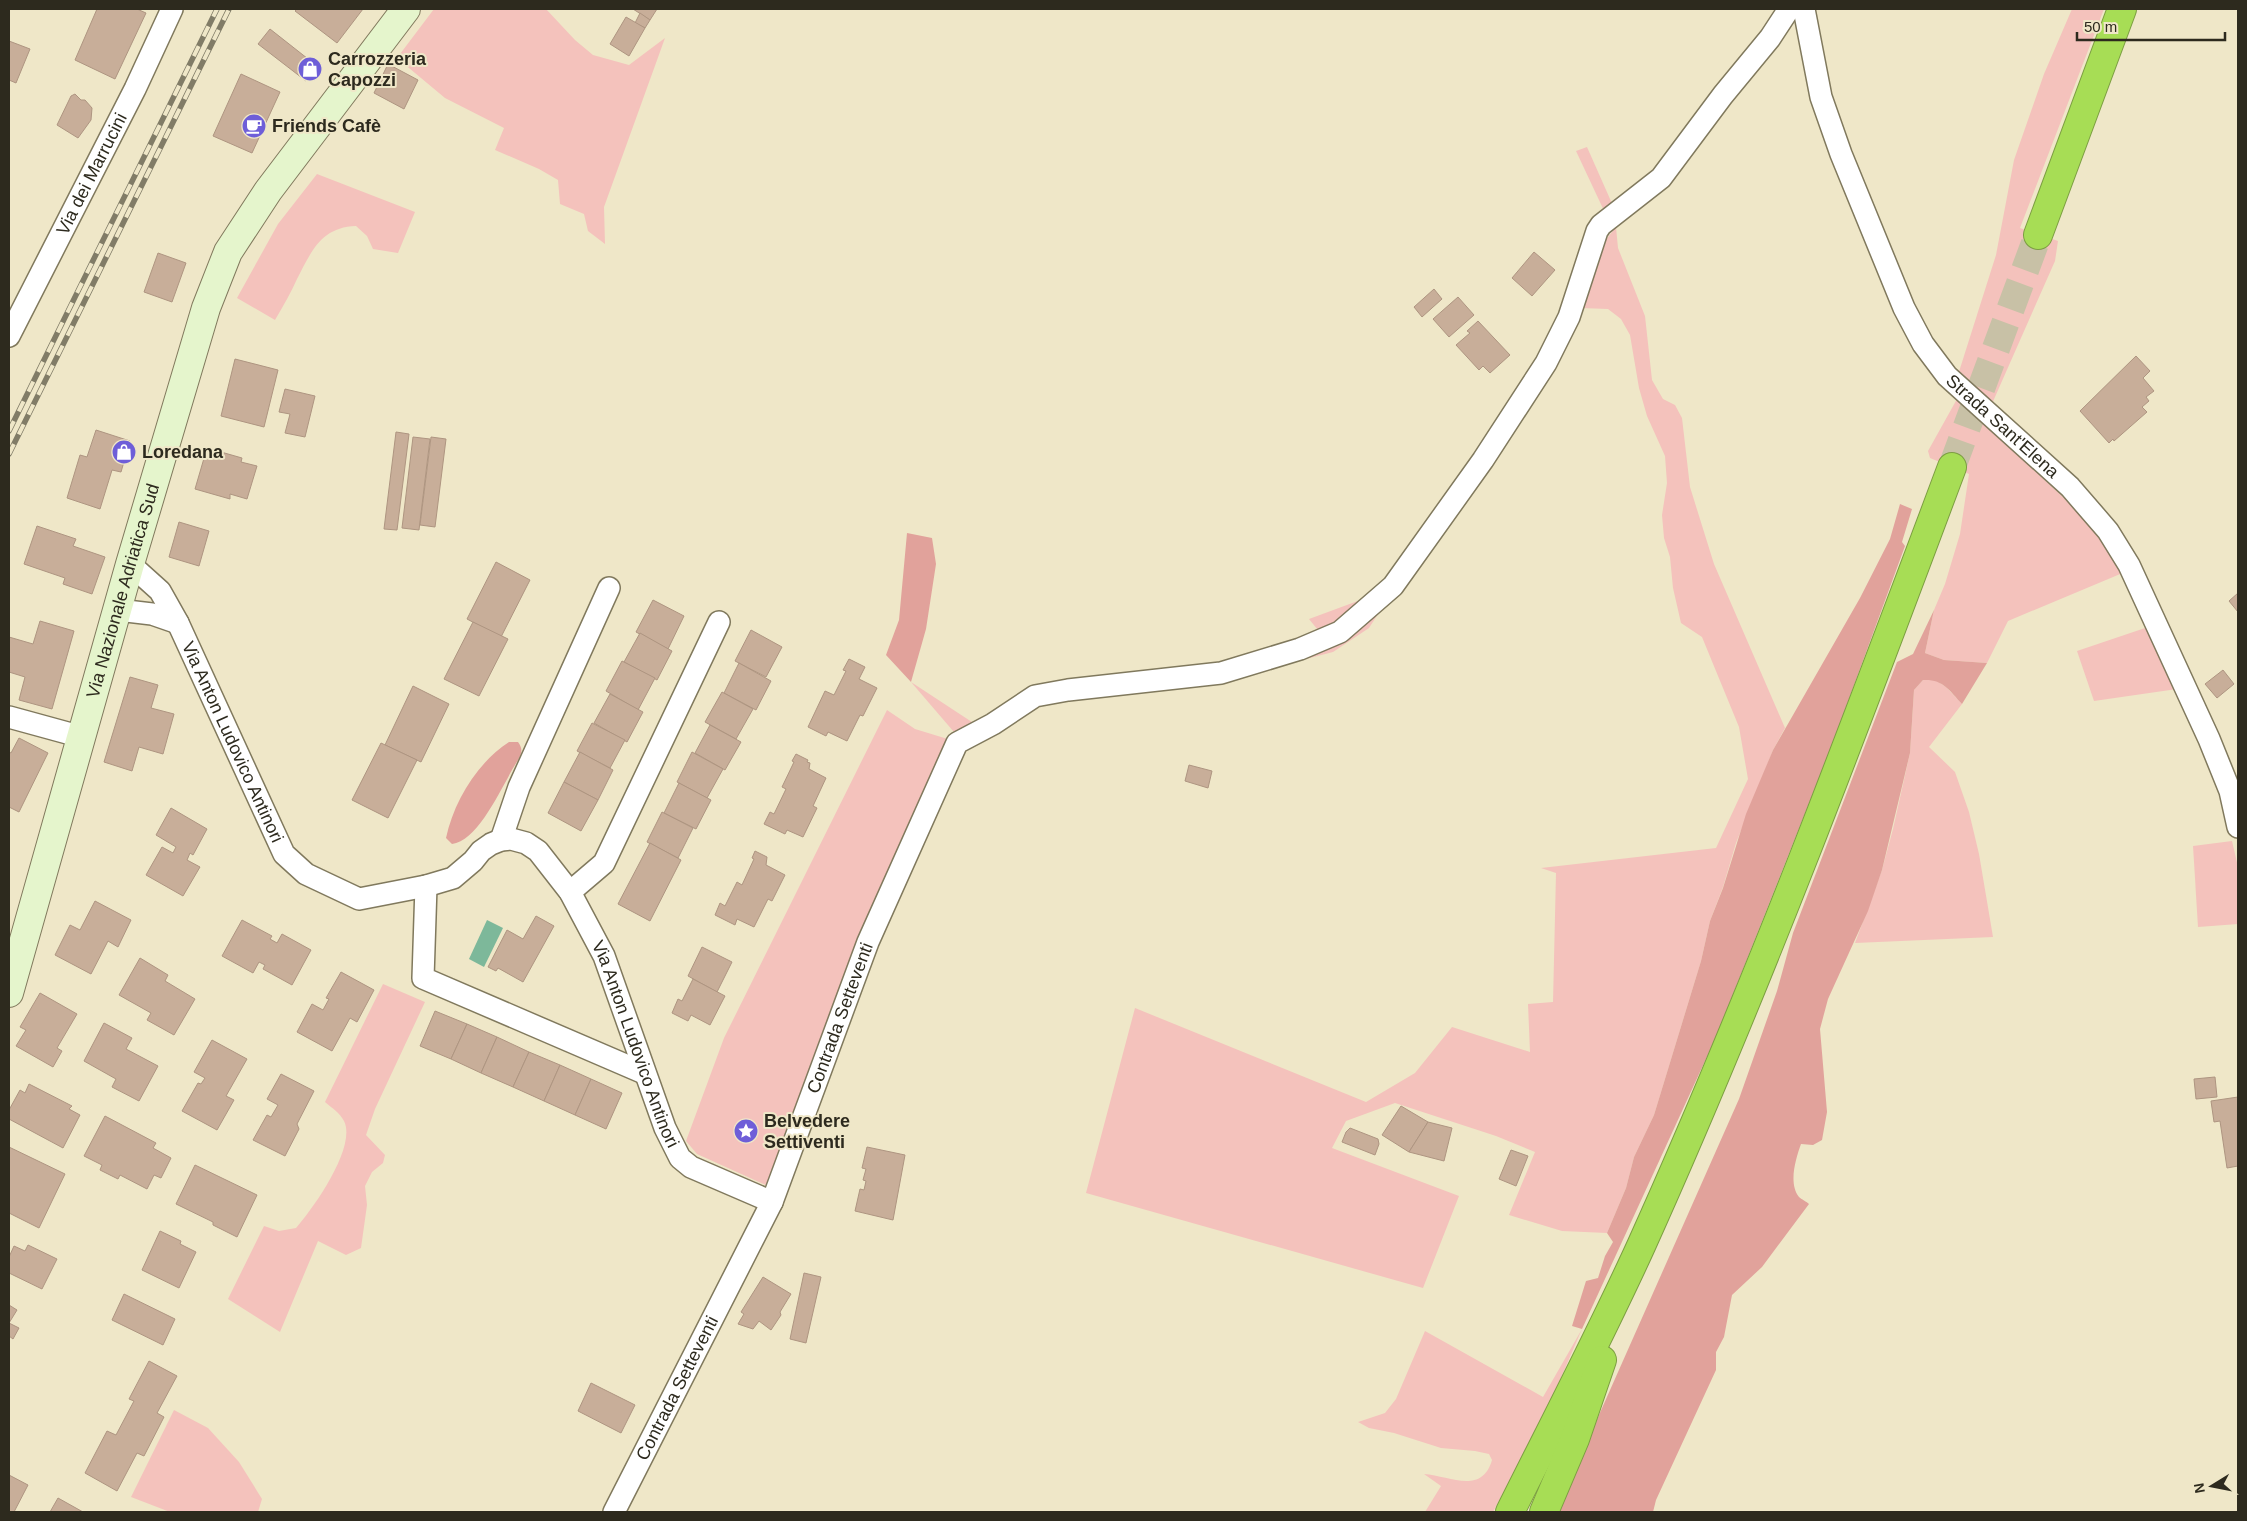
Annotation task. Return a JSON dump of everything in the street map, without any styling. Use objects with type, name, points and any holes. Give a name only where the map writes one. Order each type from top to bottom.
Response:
[{"type":"highway","points":[[2038,234],[2122,9]]},
{"type":"highway","points":[[1510,1512],[1640,1248],[1713,1082],[1786,903],[1952,467]]},
{"type":"highway","points":[[1544,1512],[1575,1439],[1640,1248]]},
{"type":"main road","name":"Via Nazionale Adriatica Sud","points":[[9,993],[13,965],[82,737],[201,319],[228,252],[268,191],[406,9]]},
{"type":"street","name":"Via dei Marrucini","points":[[9,336],[135,89],[172,9]]},
{"type":"street","name":"Contrada Setteventi","points":[[614,1512],[772,1202],[868,942],[957,743],[992,724],[1035,696],[1068,690],[1220,673],[1300,649],[1340,632],[1392,586],[1483,460],[1546,363],[1570,317],[1597,231],[1601,225],[1661,178],[1723,95],[1770,38],[1789,9]]},
{"type":"street","name":"Strada Sant'Elena","points":[[1804,9],[1821,97],[1904,308],[1923,344],[1947,376],[2070,487],[2108,531],[2129,565],[2209,739],[2230,791],[2238,827]]},
{"type":"street","name":"Via Anton Ludovico Antinori","points":[[130,564],[160,592],[178,623],[284,854],[306,874],[359,899],[426,886],[453,878],[473,861],[481,850],[501,840],[511,839],[526,843],[538,851],[570,892],[604,956],[644,1073],[671,1142],[680,1158],[691,1167],[772,1202]]},
{"type":"street","points":[[501,840],[518,787],[609,588]]},
{"type":"street","name":"Via Anton Ludovico Antinori","points":[[118,610],[152,614],[178,623]]},
{"type":"street","points":[[570,892],[604,863],[719,622]]},
{"type":"street","points":[[9,717],[82,737]]},
{"type":"street","points":[[426,886],[423,978],[644,1073]]},
{"type":"shaded area","points":[[434,9],[546,9],[575,40],[593,55],[629,65],[665,38],[604,207],[605,244],[588,231],[584,214],[560,204],[558,180],[539,169],[495,150],[504,128],[445,98],[397,58]]},
{"type":"shaded area","points":[[2072,9],[2104,9],[2020,228],[2058,241],[2055,261],[1991,406],[1957,378],[1996,255],[2014,160],[2044,74]]},
{"type":"shaded area","points":[[1587,147],[1614,208],[1606,215],[1576,151]]},
{"type":"shaded area","points":[[317,174],[415,212],[398,253],[373,249],[367,236],[356,226],[344,227],[326,236],[307,259],[275,320],[237,298],[278,224]]},
{"type":"shaded area","points":[[1616,227],[1618,248],[1645,316],[1652,380],[1663,399],[1675,405],[1682,418],[1690,487],[1714,564],[1785,728],[1773,750],[1736,843],[1723,887],[1710,921],[1701,961],[1654,1115],[1634,1157],[1626,1188],[1607,1233],[1562,1231],[1509,1215],[1535,1152],[1496,1136],[1395,1103],[1346,1121],[1332,1148],[1459,1196],[1423,1288],[1086,1193],[1135,1008],[1366,1102],[1415,1073],[1452,1027],[1530,1052],[1528,1004],[1553,1002],[1556,873],[1541,868],[1716,848],[1748,779],[1739,727],[1702,637],[1681,623],[1673,588],[1670,557],[1664,538],[1662,515],[1667,483],[1665,456],[1647,416],[1639,388],[1630,335],[1621,319],[1608,309],[1581,308],[1600,247]]},
{"type":"shaded area","points":[[1957,399],[2076,509],[2125,572],[2008,621],[1987,663],[1944,660],[1925,653],[1934,610],[1945,584],[1960,534],[1969,474],[1930,458],[1928,451]]},
{"type":"shaded area","points":[[1900,504],[1912,509],[1902,542],[1905,546],[1831,748],[1716,1037],[1582,1329],[1572,1326],[1586,1281],[1598,1278],[1605,1256],[1613,1242],[1607,1233],[1626,1188],[1634,1157],[1654,1115],[1701,961],[1710,921],[1723,888],[1746,814],[1773,750],[1860,598],[1890,539]]},
{"type":"shaded area","points":[[907,533],[932,538],[936,564],[926,629],[911,682],[886,655],[899,620]]},
{"type":"shaded area","points":[[1374,595],[1374,608],[1378,614],[1369,628],[1333,652],[1302,660],[1281,654],[1322,635],[1309,619]]},
{"type":"shaded area","points":[[1934,610],[1925,653],[1944,660],[1987,663],[1962,704],[1945,686],[1936,681],[1923,680],[1914,690],[1910,753],[1882,870],[1868,911],[1828,999],[1820,1029],[1827,1112],[1822,1140],[1813,1145],[1801,1144],[1793,1178],[1799,1197],[1809,1204],[1762,1267],[1732,1295],[1724,1337],[1716,1352],[1716,1370],[1656,1500],[1653,1512],[1556,1512],[1739,1099],[1777,991],[1793,933],[1897,662],[1913,654]]},
{"type":"shaded area","points":[[2151,626],[2177,689],[2094,701],[2077,651]]},
{"type":"shaded area","points":[[1934,679],[1946,687],[1962,704],[1929,747],[1955,772],[1969,812],[1979,854],[1993,937],[1855,943],[1882,870],[1893,829],[1910,753],[1914,690],[1923,680]]},
{"type":"shaded area","points":[[911,682],[981,728],[960,739]]},
{"type":"shaded area","points":[[887,710],[915,729],[951,740],[768,1186],[697,1154],[686,1141],[724,1038]]},
{"type":"shaded area","points":[[509,742],[518,742],[520,744],[521,751],[518,760],[481,822],[462,840],[452,844],[446,838],[455,810],[468,784],[487,761]]},
{"type":"shaded area","points":[[2232,841],[2238,867],[2238,924],[2198,927],[2193,846]]},
{"type":"shaded area","points":[[487,920],[503,928],[484,967],[469,959]]},
{"type":"shaded area","points":[[383,984],[425,1002],[375,1109],[366,1135],[385,1155],[383,1163],[372,1172],[365,1186],[367,1205],[361,1248],[346,1255],[318,1241],[280,1332],[228,1299],[264,1226],[279,1231],[296,1228],[322,1193],[339,1161],[346,1132],[344,1121],[325,1102]]},
{"type":"shaded area","points":[[1582,1329],[1550,1403],[1493,1512],[1425,1512],[1441,1486],[1424,1474],[1454,1480],[1473,1480],[1481,1477],[1487,1471],[1492,1460],[1489,1454],[1441,1448],[1394,1433],[1369,1428],[1358,1422],[1385,1413],[1396,1399],[1425,1331],[1543,1397]]},
{"type":"shaded area","points":[[174,1410],[208,1428],[239,1462],[262,1499],[258,1512],[170,1512],[131,1497]]},
{"type":"building","points":[[97,9],[137,9],[146,13],[115,79],[75,60]]},
{"type":"building","points":[[297,9],[363,9],[337,43],[295,11]]},
{"type":"building","points":[[633,9],[657,9],[650,20]]},
{"type":"building","points":[[640,13],[650,20],[645,28],[635,23]]},
{"type":"building","points":[[626,17],[645,28],[629,56],[610,44]]},
{"type":"building","points":[[270,29],[317,66],[306,81],[258,44]]},
{"type":"building","points":[[9,41],[30,49],[16,83],[9,80]]},
{"type":"building","points":[[388,64],[418,80],[404,109],[374,93]]},
{"type":"building","points":[[241,74],[280,92],[252,153],[213,136]]},
{"type":"building","points":[[75,94],[81,100],[85,100],[92,108],[91,120],[78,138],[57,125],[71,96]]},
{"type":"building","points":[[1534,252],[1555,270],[1532,296],[1512,278]]},
{"type":"building","points":[[158,253],[186,263],[172,302],[144,292]]},
{"type":"building","points":[[1434,289],[1442,299],[1422,317],[1414,307]]},
{"type":"building","points":[[1458,297],[1474,315],[1449,337],[1433,319]]},
{"type":"building","points":[[1478,321],[1510,355],[1490,373],[1483,366],[1479,370],[1456,345],[1470,333],[1467,331]]},
{"type":"building","points":[[2136,356],[2150,371],[2143,378],[2154,391],[2146,397],[2149,401],[2142,407],[2147,412],[2114,441],[2113,439],[2109,443],[2080,411]]},
{"type":"building","points":[[235,359],[278,370],[264,427],[221,416]]},
{"type":"building","points":[[285,389],[315,396],[305,437],[285,433],[290,414],[279,412]]},
{"type":"building","points":[[96,430],[130,441],[121,472],[112,470],[100,509],[67,498],[80,455],[87,457]]},
{"type":"building","points":[[396,432],[409,434],[397,530],[384,529]]},
{"type":"building","points":[[413,437],[430,439],[419,530],[402,528]]},
{"type":"building","points":[[431,437],[446,439],[435,527],[420,525]]},
{"type":"building","points":[[207,448],[242,458],[241,462],[257,466],[247,499],[230,494],[230,499],[195,489]]},
{"type":"building","points":[[179,522],[209,531],[199,566],[169,557]]},
{"type":"building","points":[[37,526],[76,539],[73,546],[105,557],[92,594],[63,584],[65,578],[24,564]]},
{"type":"building","points":[[496,562],[530,580],[501,637],[467,619]]},
{"type":"building","points":[[2238,593],[2238,612],[2229,601]]},
{"type":"building","points":[[653,600],[684,616],[668,649],[636,632]]},
{"type":"building","points":[[40,621],[74,631],[52,709],[19,700],[25,677],[9,672],[9,637],[33,644]]},
{"type":"building","points":[[473,622],[508,639],[479,696],[444,679]]},
{"type":"building","points":[[751,630],[782,647],[766,677],[735,661]]},
{"type":"building","points":[[640,633],[672,651],[657,680],[624,662]]},
{"type":"building","points":[[849,659],[865,667],[859,679],[877,688],[863,716],[860,715],[847,741],[828,732],[826,736],[808,727],[825,691],[834,695],[846,671],[843,670]]},
{"type":"building","points":[[622,661],[655,678],[638,710],[606,691]]},
{"type":"building","points":[[739,663],[771,681],[756,710],[724,693]]},
{"type":"building","points":[[2223,670],[2234,684],[2217,698],[2205,684]]},
{"type":"building","points":[[130,677],[158,685],[151,708],[174,714],[163,754],[139,747],[132,771],[104,762]]},
{"type":"building","points":[[413,686],[449,704],[421,762],[385,745]]},
{"type":"building","points":[[722,692],[753,709],[736,739],[705,722]]},
{"type":"building","points":[[610,694],[643,712],[627,742],[594,723]]},
{"type":"building","points":[[592,723],[625,740],[610,768],[577,751]]},
{"type":"building","points":[[710,725],[741,742],[725,770],[695,753]]},
{"type":"building","points":[[19,738],[48,753],[19,812],[9,807],[9,752],[11,753]]},
{"type":"building","points":[[381,743],[417,760],[388,818],[352,800]]},
{"type":"building","points":[[580,752],[613,770],[598,800],[564,782]]},
{"type":"building","points":[[692,752],[723,769],[707,798],[677,782]]},
{"type":"building","points":[[796,754],[808,760],[807,762],[810,763],[809,769],[826,778],[813,806],[817,808],[803,837],[787,830],[785,834],[764,824],[770,812],[774,814],[786,789],[782,787]]},
{"type":"building","points":[[1189,765],[1212,771],[1208,788],[1185,781]]},
{"type":"building","points":[[564,782],[598,800],[581,831],[548,813]]},
{"type":"building","points":[[679,783],[711,800],[696,829],[664,813]]},
{"type":"building","points":[[171,808],[207,829],[193,855],[190,853],[187,860],[200,867],[183,896],[146,875],[162,847],[173,853],[176,847],[156,835]]},
{"type":"building","points":[[662,812],[693,828],[678,858],[647,842]]},
{"type":"building","points":[[650,843],[681,860],[650,921],[618,904]]},
{"type":"building","points":[[755,851],[767,857],[766,865],[785,875],[772,901],[768,899],[754,927],[737,919],[735,925],[715,915],[720,903],[725,906],[737,882],[742,885],[754,859],[752,858]]},
{"type":"building","points":[[95,901],[131,920],[118,947],[108,941],[91,974],[55,955],[70,925],[80,930]]},
{"type":"building","points":[[536,916],[554,926],[523,982],[498,968],[496,971],[488,967],[507,930],[523,939]]},
{"type":"building","points":[[242,920],[272,936],[270,939],[277,943],[282,934],[311,950],[292,985],[263,969],[265,965],[259,962],[253,973],[222,956]]},
{"type":"building","points":[[702,947],[732,962],[717,992],[688,976]]},
{"type":"building","points":[[140,958],[168,975],[165,981],[195,999],[174,1035],[147,1020],[151,1013],[119,995]]},
{"type":"building","points":[[341,972],[374,990],[357,1022],[350,1018],[332,1051],[297,1032],[312,1004],[323,1010],[329,999],[326,998]]},
{"type":"building","points":[[693,979],[725,996],[710,1025],[691,1015],[688,1021],[672,1013],[678,999],[682,1001]]},
{"type":"building","points":[[40,993],[77,1014],[57,1048],[62,1051],[53,1067],[16,1046],[26,1030],[20,1027]]},
{"type":"building","points":[[435,1011],[467,1024],[451,1059],[420,1046]]},
{"type":"building","points":[[104,1023],[132,1038],[126,1049],[158,1066],[139,1101],[112,1087],[116,1079],[84,1061]]},
{"type":"building","points":[[467,1024],[497,1037],[481,1073],[451,1059]]},
{"type":"building","points":[[497,1037],[529,1052],[513,1087],[481,1073]]},
{"type":"building","points":[[212,1040],[247,1059],[226,1096],[234,1100],[217,1130],[182,1111],[198,1083],[201,1084],[205,1078],[194,1072]]},
{"type":"building","points":[[529,1052],[560,1065],[544,1101],[513,1087]]},
{"type":"building","points":[[560,1065],[591,1079],[575,1115],[544,1101]]},
{"type":"building","points":[[281,1074],[314,1091],[297,1124],[299,1129],[285,1156],[253,1140],[267,1115],[271,1117],[278,1105],[267,1099]]},
{"type":"building","points":[[2215,1077],[2217,1097],[2196,1099],[2194,1079]]},
{"type":"building","points":[[591,1079],[622,1093],[606,1129],[575,1115]]},
{"type":"building","points":[[29,1084],[72,1106],[69,1109],[80,1115],[63,1148],[9,1119],[9,1110],[20,1090],[25,1093]]},
{"type":"building","points":[[2238,1097],[2238,1166],[2227,1168],[2220,1121],[2214,1122],[2211,1101]]},
{"type":"building","points":[[1401,1106],[1428,1122],[1409,1152],[1382,1135]]},
{"type":"building","points":[[105,1116],[156,1143],[153,1148],[171,1158],[161,1178],[154,1175],[147,1189],[120,1175],[118,1179],[100,1170],[102,1165],[84,1156]]},
{"type":"building","points":[[1428,1122],[1452,1128],[1444,1161],[1409,1152]]},
{"type":"building","points":[[1350,1128],[1378,1139],[1379,1144],[1375,1155],[1342,1142]]},
{"type":"building","points":[[9,1147],[65,1174],[39,1228],[9,1213]]},
{"type":"building","points":[[867,1147],[905,1155],[893,1220],[855,1211],[860,1189],[864,1190],[866,1181],[863,1180],[866,1169],[862,1168]]},
{"type":"building","points":[[1511,1150],[1528,1156],[1516,1186],[1499,1179]]},
{"type":"building","points":[[195,1165],[257,1195],[237,1237],[213,1225],[213,1222],[176,1204]]},
{"type":"building","points":[[160,1231],[181,1241],[180,1244],[196,1252],[179,1288],[142,1270]]},
{"type":"building","points":[[28,1245],[57,1259],[42,1289],[9,1273],[9,1257],[14,1246],[25,1251]]},
{"type":"building","points":[[804,1273],[821,1277],[806,1343],[790,1339]]},
{"type":"building","points":[[763,1277],[791,1294],[771,1330],[759,1321],[753,1329],[738,1324],[744,1314],[741,1312]]},
{"type":"building","points":[[124,1294],[175,1319],[163,1345],[112,1320]]},
{"type":"building","points":[[9,1305],[17,1310],[9,1323]]},
{"type":"building","points":[[9,1323],[19,1328],[13,1339],[9,1336]]},
{"type":"building","points":[[149,1361],[177,1376],[157,1413],[164,1417],[144,1456],[137,1453],[117,1491],[85,1473],[107,1431],[116,1435],[134,1401],[129,1399]]},
{"type":"building","points":[[591,1383],[635,1405],[621,1433],[578,1411]]},
{"type":"building","points":[[9,1475],[28,1485],[14,1512],[9,1512]]},
{"type":"building","points":[[58,1498],[83,1512],[50,1512]]},
{"type":"tunnel","points":[[1952,467],[2038,235]]},
{"type":"railway","points":[[9,431],[217,9]]},
{"type":"railway","points":[[9,454],[229,9]]},
{"type":"place","name":"Carrozzeria Capozzi","points":[[310,69]]},
{"type":"place","name":"Friends Cafè","points":[[254,126]]},
{"type":"place","name":"Loredana","points":[[124,452]]},
{"type":"place","name":"Belvedere Settiventi","points":[[746,1131]]}]
